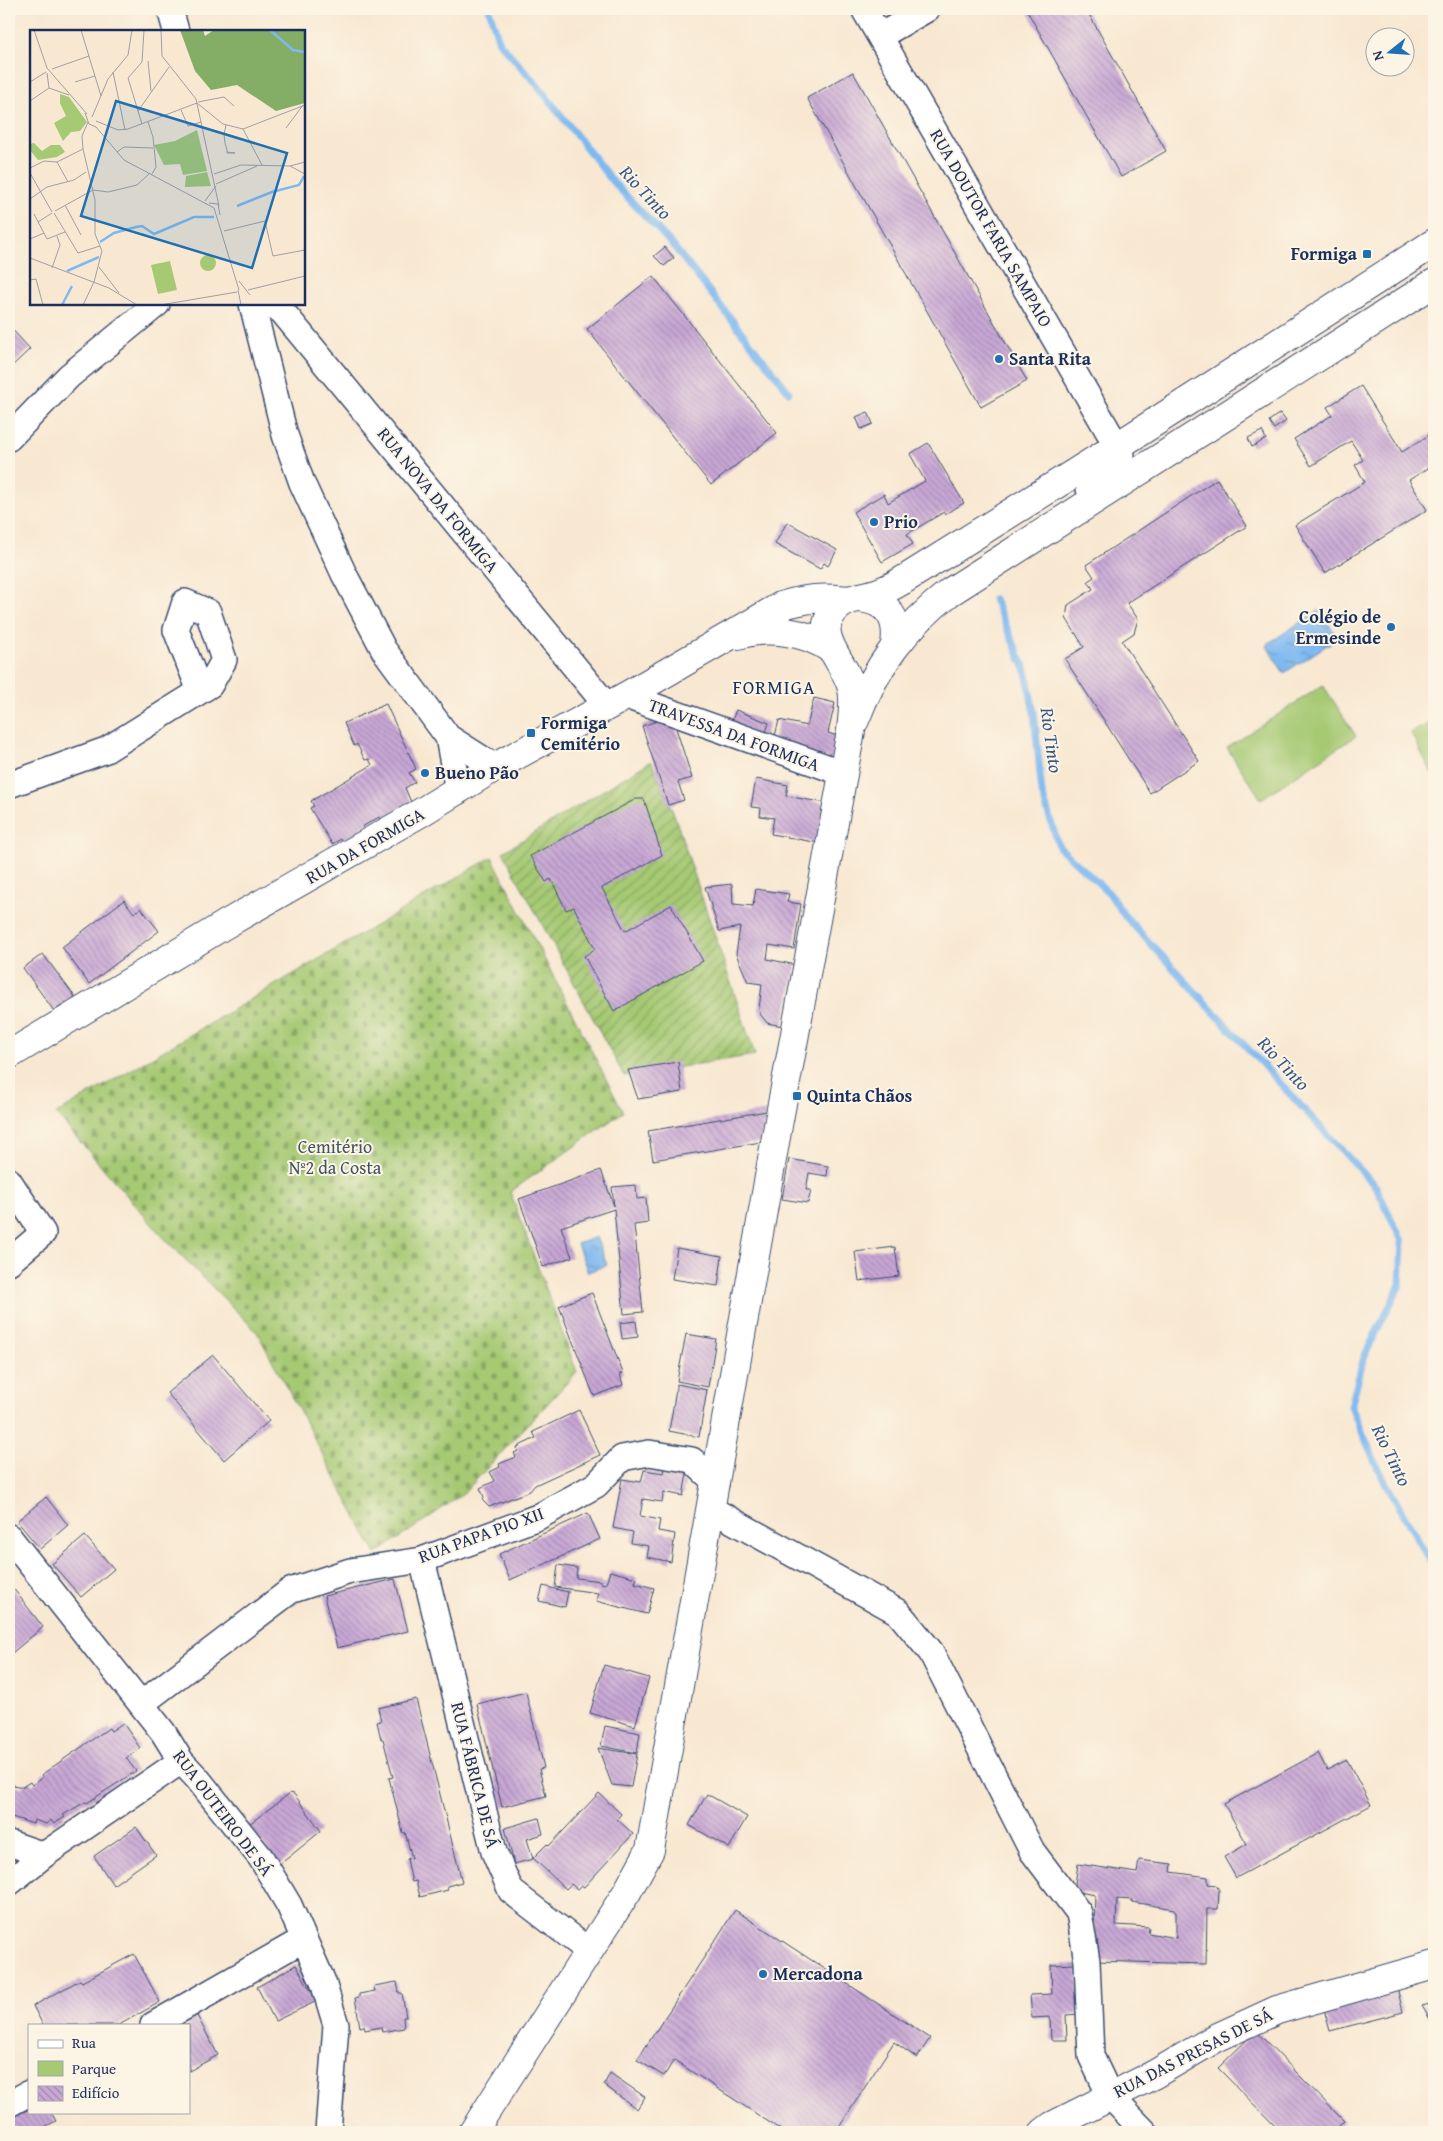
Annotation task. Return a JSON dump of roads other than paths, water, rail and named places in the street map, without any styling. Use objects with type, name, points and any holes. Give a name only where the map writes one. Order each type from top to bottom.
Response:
[{"type":"main road","points":[[473,2132],[627,1892],[650,1850],[777,1130],[851,731],[852,689],[848,675],[834,654],[827,638],[828,626],[836,611],[855,599],[896,584],[1434,244]]},
{"type":"main road","points":[[834,654],[847,665],[859,668],[870,667],[881,662],[916,621],[950,592],[1434,284]]},
{"type":"main road","name":"RUA DA FORMIGA","points":[[9,1055],[226,924],[495,768],[781,606],[809,598],[855,599]]},
{"type":"main road","points":[[851,731],[859,708],[892,650],[897,633],[895,622],[890,612],[876,602],[855,599]]},
{"type":"main road","name":"RUA DA FORMIGA","points":[[722,640],[741,634],[766,631],[789,632],[819,640],[834,654]]},
{"type":"main road","name":"RUA DAS PRESAS DE SÁ","points":[[1044,2132],[1052,2126],[1155,2074],[1216,2038],[1277,2010],[1434,1965]]},
{"type":"street","points":[[170,9],[176,30]]},
{"type":"street","points":[[880,36],[926,9]]},
{"type":"street","name":"RUA DOUTOR FARIA SAMPAIO","points":[[868,10],[880,36],[1117,446]]},
{"type":"street","points":[[9,438],[69,376],[156,305]]},
{"type":"street","points":[[252,305],[285,435],[306,492],[344,574],[384,650],[448,737],[495,768]]},
{"type":"street","name":"RUA NOVA DA FORMIGA","points":[[266,305],[281,310],[616,701]]},
{"type":"street","points":[[1117,446],[1134,456],[1143,454],[1170,437],[1197,435]]},
{"type":"street","points":[[1072,515],[1089,489],[1113,474],[1120,465],[1122,455],[1117,446]]},
{"type":"street","points":[[9,785],[106,750],[200,691]]},
{"type":"street","name":"TRAVESSA DA FORMIGA","points":[[616,701],[843,773]]},
{"type":"street","points":[[448,737],[458,791]]},
{"type":"street","points":[[9,1181],[43,1233],[9,1262]]},
{"type":"street","name":"RUA PAPA PIO XII","points":[[141,1704],[290,1591],[350,1571],[422,1560],[538,1517],[596,1485],[622,1458],[649,1453],[692,1460],[716,1483]]},
{"type":"street","points":[[711,1509],[898,1612],[931,1652],[1032,1850],[1079,1913],[1087,1961],[1091,2056],[1110,2096],[1145,2132]]},
{"type":"street","name":"RUA OUTEIRO DE SÁ","points":[[9,1537],[163,1732],[181,1762],[197,1778],[261,1858],[289,1905],[323,1982],[336,2025],[328,2132]]},
{"type":"street","name":"RUA FÁBRICA DE SÁ","points":[[422,1560],[494,1852],[510,1891],[589,1951]]},
{"type":"street","points":[[9,1883],[44,1855],[181,1762]]},
{"type":"street","points":[[9,1843],[44,1855]]},
{"type":"street","points":[[155,2024],[304,1939]]},
{"type":"street","points":[[9,2104],[28,2094]]},
{"type":"water","points":[[1319,610],[1338,638],[1284,673],[1266,645]]},
{"type":"water","points":[[596,1237],[607,1265],[588,1272],[577,1244]]},
{"type":"waterway","name":"Rio Tinto","points":[[489,9],[499,42],[539,87],[612,181],[671,243],[789,392]]},
{"type":"waterway","name":"Rio Tinto","points":[[994,599],[1026,671],[1034,713],[1042,793],[1059,847],[1109,893],[1124,915],[1376,1187],[1402,1241],[1400,1285],[1364,1357],[1351,1406],[1379,1471],[1434,1568]]},
{"type":"place","name":"Formiga","points":[[1367,254]]},
{"type":"place","name":"Santa Rita","points":[[999,359]]},
{"type":"place","name":"Prio","points":[[874,522]]},
{"type":"place","name":"Colégio de Ermesinde","points":[[1391,627]]},
{"type":"place","name":"Formiga Cemitério","points":[[531,733]]},
{"type":"place","name":"Bueno Pão","points":[[425,773]]},
{"type":"place","name":"Quinta Chãos","points":[[797,1096]]},
{"type":"place","name":"Mercadona","points":[[763,1974]]},
{"type":"district","name":"FORMIGA","points":[[774,687]]},
{"type":"park label","name":"Cemitério Nº2 da Costa","points":[[335,1157]]}]
